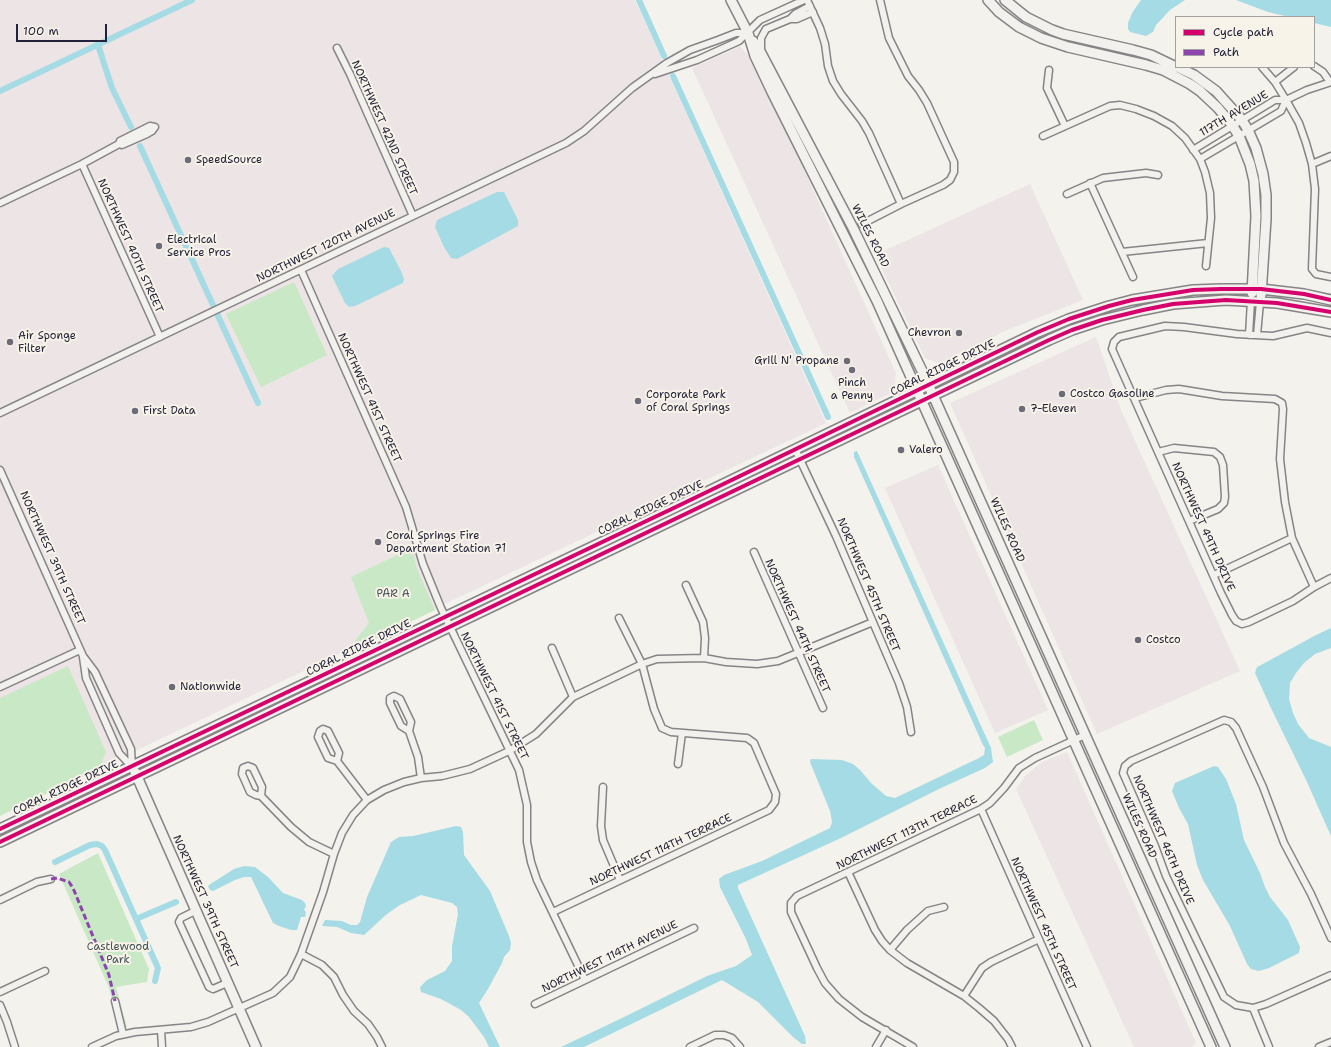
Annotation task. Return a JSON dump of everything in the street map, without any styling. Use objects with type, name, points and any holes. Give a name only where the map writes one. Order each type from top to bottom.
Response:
[{"type":"main road","name":"WILES ROAD","points":[[732,0],[748,33],[761,53],[854,228],[928,385],[1225,1047]]},
{"type":"main road","points":[[988,0],[999,12],[1019,27],[1041,38],[1068,48],[1163,70],[1190,84],[1209,99],[1232,125],[1239,136],[1250,164],[1255,195],[1256,216],[1256,301]]},
{"type":"main road","points":[[1005,0],[1026,17],[1052,30],[1151,55],[1175,67]]},
{"type":"main road","name":"WILES ROAD","points":[[748,33],[755,56],[772,92],[877,301],[1211,1047]]},
{"type":"main road","points":[[1178,68],[1194,75],[1216,91],[1242,120],[1248,130],[1259,158],[1266,195],[1266,219],[1256,289]]},
{"type":"main road","name":"CORAL RIDGE DRIVE","points":[[0,829],[1055,324],[1109,306],[1144,297],[1188,291],[1256,289],[1304,294],[1331,300]]},
{"type":"main road","name":"CORAL RIDGE DRIVE","points":[[0,842],[1072,330],[1102,320],[1143,310],[1179,304],[1213,301],[1256,301],[1299,306],[1331,312]]},
{"type":"main road","name":"NORTHWEST 39TH STREET","points":[[132,766],[256,1047]]},
{"type":"street","points":[[748,33],[760,20],[804,0]]},
{"type":"street","points":[[862,224],[943,185],[950,180],[954,172],[954,162],[927,103],[908,76],[889,38],[880,0]]},
{"type":"street","points":[[795,4],[798,12]]},
{"type":"street","points":[[810,6],[820,28],[825,44],[828,66],[834,81],[840,94],[869,133],[901,204]]},
{"type":"street","points":[[761,53],[761,38],[764,32],[770,27],[790,18],[810,6]]},
{"type":"street","points":[[790,18],[797,19],[810,6]]},
{"type":"street","name":"NORTHWEST 120TH AVENUE","points":[[0,413],[573,139],[632,88],[667,63],[694,49],[736,33],[748,33]]},
{"type":"street","name":"NORTHWEST 120TH AVENUE","points":[[648,76],[697,60],[739,40],[748,33]]},
{"type":"street","name":"NORTHWEST 42ND STREET","points":[[337,48],[413,216]]},
{"type":"street","points":[[1315,67],[1323,72],[1330,82]]},
{"type":"street","points":[[1263,68],[1275,82],[1286,100],[1299,123],[1306,143],[1312,164],[1315,189],[1312,269],[1316,274],[1331,277]]},
{"type":"street","points":[[1275,82],[1293,68]]},
{"type":"street","points":[[1049,70],[1047,88],[1065,126]]},
{"type":"street","name":"117TH AVENUE","points":[[1194,150],[1232,125],[1275,100],[1286,100],[1307,90],[1330,82]]},
{"type":"street","name":"117TH AVENUE","points":[[1200,159],[1281,111],[1286,100]]},
{"type":"street","points":[[1043,136],[1110,106],[1120,105],[1154,116],[1172,126],[1185,138],[1194,150],[1200,159],[1205,172],[1210,193],[1211,218],[1206,266]]},
{"type":"street","points":[[0,203],[82,164],[119,144],[120,141],[150,126],[155,127],[152,132],[122,145],[119,144]]},
{"type":"street","points":[[1312,164],[1331,156]]},
{"type":"street","name":"NORTHWEST 40TH STREET","points":[[82,164],[160,337]]},
{"type":"street","points":[[1068,194],[1103,178],[1146,173],[1158,175]]},
{"type":"street","points":[[1090,183],[1133,277]]},
{"type":"street","points":[[1122,252],[1208,243]]},
{"type":"street","name":"NORTHWEST 41ST STREET","points":[[301,270],[406,506],[423,564],[445,617],[519,770],[527,808],[527,842],[531,862],[537,880],[585,980]]},
{"type":"street","points":[[1256,301],[1249,335],[1273,336],[1307,328],[1331,333]]},
{"type":"street","points":[[1256,301],[1257,335]]},
{"type":"street","name":"NORTHWEST 49TH DRIVE","points":[[1249,335],[1165,326],[1119,336],[1114,342],[1112,349],[1189,521],[1236,621],[1242,624],[1249,622],[1293,601],[1314,586],[1331,578]]},
{"type":"street","points":[[1135,398],[1166,390],[1179,389],[1222,396],[1275,399],[1282,403],[1283,409],[1280,459],[1285,502],[1292,538],[1314,586]]},
{"type":"street","points":[[1158,452],[1174,448],[1214,452],[1220,457],[1223,464],[1224,503],[1218,509],[1189,521]]},
{"type":"street","name":"NORTHWEST 45TH STREET","points":[[795,449],[836,536],[899,683],[907,707],[911,732]]},
{"type":"street","name":"NORTHWEST 39TH STREET","points":[[0,470],[81,653],[86,678],[119,753],[132,766]]},
{"type":"street","points":[[1214,575],[1292,538]]},
{"type":"street","name":"NORTHWEST 44TH STREET","points":[[754,552],[823,708]]},
{"type":"street","points":[[686,585],[703,622],[705,638],[704,658]]},
{"type":"street","points":[[619,618],[642,664],[654,709],[662,728],[671,732],[682,733],[678,764]]},
{"type":"street","points":[[92,1047],[123,1034],[191,1027],[202,1024],[273,993],[290,977],[301,954],[323,892],[334,854],[346,827],[353,815],[367,800],[384,790],[404,782],[421,778],[442,776],[470,769],[509,751],[536,734],[573,697],[642,664],[657,659],[704,658],[726,662],[757,664],[778,661],[872,622]]},
{"type":"street","points":[[552,648],[573,697]]},
{"type":"street","points":[[0,687],[81,653]]},
{"type":"street","name":"NORTHWEST 39TH STREET","points":[[81,653],[96,672],[131,749],[132,766]]},
{"type":"street","points":[[409,731],[401,726],[390,703],[390,698],[394,696],[400,699],[411,722],[409,731],[418,757],[421,778]]},
{"type":"street","name":"NORTHWEST 46TH DRIVE","points":[[1253,1008],[1236,1005],[1224,997],[1166,876],[1155,846],[1123,773],[1126,766],[1131,761],[1224,720],[1231,722],[1236,728],[1263,787],[1284,843],[1311,894],[1331,938]]},
{"type":"street","points":[[337,761],[339,753],[328,731],[323,729],[320,731],[318,736],[328,758],[337,761],[367,800]]},
{"type":"street","name":"NORTHWEST 114TH TERRACE","points":[[553,912],[769,810],[775,802],[776,794],[754,743],[747,738],[682,733]]},
{"type":"street","name":"NORTHWEST 113TH TERRACE","points":[[886,1030],[862,1017],[839,999],[825,983],[791,912],[791,903],[797,896],[981,810],[1004,788],[1020,768],[1035,758],[1085,735]]},
{"type":"street","points":[[261,796],[262,787],[253,768],[248,766],[243,768],[242,774],[250,792],[261,796],[309,842],[334,854]]},
{"type":"street","points":[[603,787],[601,826],[603,840],[608,856],[620,880]]},
{"type":"street","name":"NORTHWEST 45TH STREET","points":[[981,810],[1087,1047]]},
{"type":"street","points":[[848,872],[882,942],[907,963],[964,996],[994,1021],[1008,1038],[1012,1047]]},
{"type":"street","points":[[0,900],[37,882],[51,879]]},
{"type":"street","points":[[890,950],[907,930],[928,911],[944,907]]},
{"type":"street","points":[[195,911],[180,918],[179,922],[209,987],[213,989],[227,983]]},
{"type":"street","name":"NORTHWEST 114TH AVENUE","points":[[535,1004],[694,928]]},
{"type":"street","points":[[964,996],[982,968],[991,962],[1039,939]]},
{"type":"street","points":[[301,954],[322,965],[334,977],[343,995],[354,1011],[368,1024],[382,1047]]},
{"type":"street","points":[[0,992],[45,971]]},
{"type":"street","points":[[1269,1047],[1253,1008],[1266,1004],[1331,975]]},
{"type":"street","points":[[115,1001],[123,1034]]},
{"type":"street","points":[[0,1005],[15,1047]]},
{"type":"street","points":[[161,1030],[162,1047]]},
{"type":"street","points":[[876,1047],[886,1030],[913,1047]]},
{"type":"street","points":[[690,1047],[715,1035],[724,1035],[732,1038],[740,1047]]},
{"type":"street","points":[[1319,1047],[1331,1042]]},
{"type":"shaded area","points":[[0,0],[635,0],[826,423],[0,815]]},
{"type":"shaded area","points":[[740,46],[757,66],[896,373],[895,385],[889,394],[850,413],[692,68]]},
{"type":"shaded area","points":[[1030,184],[1083,300],[1005,331],[941,364],[925,358],[875,255]]},
{"type":"shaded area","points":[[1096,337],[1121,410],[1240,671],[1097,734],[950,403]]},
{"type":"shaded area","points":[[938,465],[1048,710],[995,733],[885,488]]},
{"type":"shaded area","points":[[1067,752],[1196,1043],[1192,1047],[1134,1047],[1016,789],[1026,775],[1042,762]]},
{"type":"green space","points":[[294,282],[327,355],[261,387],[226,314]]},
{"type":"green space","name":"PAR A","points":[[412,548],[417,569],[435,610],[357,648],[355,641],[369,623],[351,577]]},
{"type":"green space","points":[[68,666],[106,752],[99,769],[0,816],[0,698]]},
{"type":"green space","points":[[1034,720],[1043,740],[1007,757],[998,737]]},
{"type":"green space","name":"Castlewood Park","points":[[98,853],[149,969],[147,982],[116,987],[127,1027],[119,1029],[109,988],[59,874]]},
{"type":"water","points":[[1141,0],[1185,0],[1170,10],[1156,25],[1153,32],[1146,36],[1130,32],[1128,29],[1128,23],[1132,13]]},
{"type":"water","points":[[1236,0],[1331,0],[1331,27],[1315,23],[1315,16],[1285,16],[1268,12]]},
{"type":"water","points":[[497,192],[504,192],[518,220],[518,226],[457,259],[451,258],[435,227],[437,220]]},
{"type":"water","points":[[384,247],[389,248],[401,271],[404,279],[403,283],[355,306],[349,307],[345,303],[332,276],[338,269]]},
{"type":"water","points":[[857,451],[991,748],[993,762],[985,768],[941,788],[841,838],[738,885],[738,888],[805,1036],[806,1044],[802,1044],[793,1037],[758,1002],[722,980],[584,1047],[561,1047],[707,976],[736,966],[752,955],[746,939],[720,887],[719,879],[724,875],[762,861],[830,828],[832,822],[830,811],[810,762],[811,759],[842,760],[853,764],[886,796],[895,798],[984,755],[985,748],[854,457],[854,452]]},
{"type":"water","points":[[1331,628],[1331,648],[1315,654],[1304,663],[1290,683],[1289,699],[1298,724],[1309,738],[1331,747],[1331,836],[1255,673],[1257,667]]},
{"type":"water","points":[[1214,766],[1218,767],[1226,779],[1236,804],[1244,840],[1265,887],[1270,897],[1288,920],[1300,947],[1299,953],[1269,968],[1259,971],[1251,969],[1247,964],[1230,926],[1203,880],[1197,865],[1188,824],[1172,791],[1175,783]]},
{"type":"water","points":[[456,826],[461,827],[463,832],[464,855],[490,891],[511,943],[510,950],[504,957],[488,989],[479,1003],[500,1047],[489,1047],[484,1037],[469,1017],[461,1010],[441,999],[421,992],[420,987],[427,980],[445,971],[452,961],[452,946],[458,914],[457,907],[452,903],[421,895],[400,905],[387,914],[364,935],[351,933],[337,927],[322,926],[325,920],[342,921],[351,925],[357,925],[360,922],[367,897],[391,842],[399,837],[413,836]]},
{"type":"water","points":[[244,866],[255,867],[268,877],[283,893],[302,900],[305,903],[305,917],[301,917],[297,930],[291,930],[273,923],[251,877],[244,877],[213,891],[210,890],[208,886],[212,883],[234,869]]},
{"type":"waterway","points":[[0,91],[192,0]]},
{"type":"waterway","points":[[639,0],[664,56]]},
{"type":"waterway","points":[[98,45],[112,88],[131,127]]},
{"type":"waterway","points":[[673,76],[828,417]]},
{"type":"waterway","points":[[140,146],[258,403]]},
{"type":"waterway","points":[[55,862],[90,845],[97,844],[102,846],[158,968],[155,981]]},
{"type":"waterway","points":[[136,919],[176,902]]},
{"type":"marked path","points":[[51,879],[57,878],[69,882],[73,888],[109,975],[115,1001]]},
{"type":"cycle path","points":[[0,829],[680,505],[1038,332],[1069,319],[1132,300],[1193,290],[1261,289],[1304,294],[1331,300]]},
{"type":"cycle path","points":[[0,842],[1072,330],[1102,320],[1173,304],[1226,300],[1277,303],[1331,312]]},
{"type":"place","name":"SpeedSource","points":[[188,160]]},
{"type":"place","name":"Electrical Service Pros","points":[[159,246]]},
{"type":"place","name":"Chevron","points":[[959,333]]},
{"type":"place","name":"Air Sponge Filter","points":[[10,342]]},
{"type":"place","name":"Grill N' Propane","points":[[847,361]]},
{"type":"place","name":"Pinch a Penny","points":[[852,370]]},
{"type":"place","name":"Costco Gasoline","points":[[1062,394]]},
{"type":"place","name":"Corporate Park of Coral Springs","points":[[638,401]]},
{"type":"place","name":"7-Eleven","points":[[1022,409]]},
{"type":"place","name":"First Data","points":[[135,411]]},
{"type":"place","name":"Valero","points":[[901,450]]},
{"type":"place","name":"Coral Springs Fire Department Station 71","points":[[378,542]]},
{"type":"place","name":"Costco","points":[[1138,640]]},
{"type":"place","name":"Nationwide","points":[[172,687]]}]
